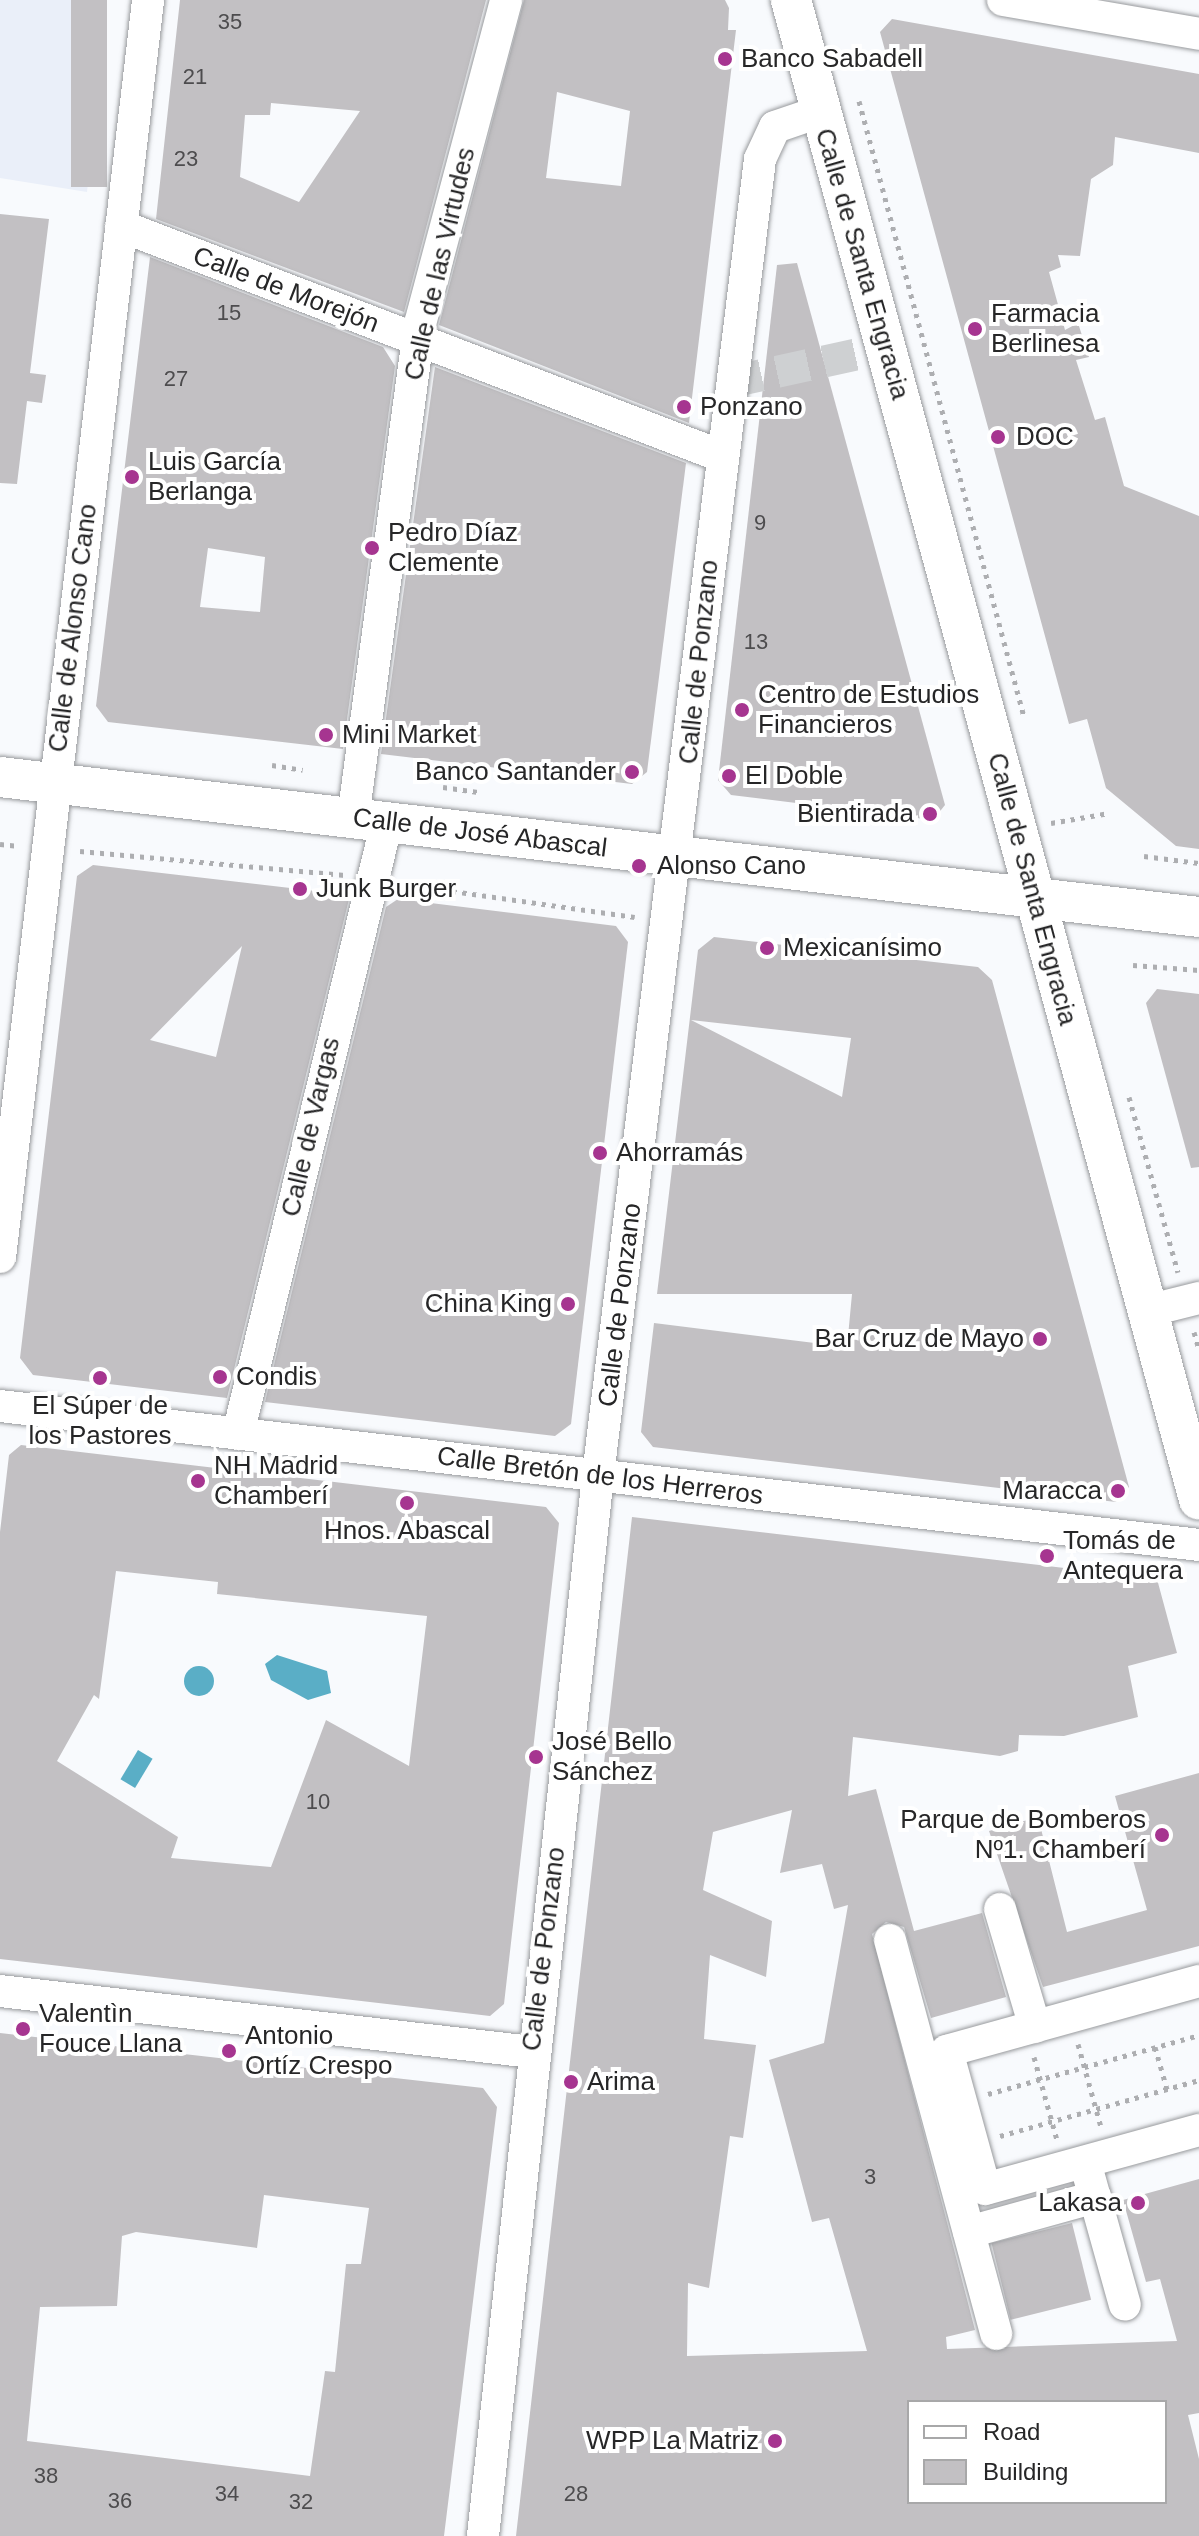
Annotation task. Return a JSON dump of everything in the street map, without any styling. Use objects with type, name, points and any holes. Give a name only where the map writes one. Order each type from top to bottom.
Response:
[{"type":"main road","name":"Calle de Santa Engracia","points":[[791,0],[1199,1500]]},
{"type":"main road","name":"Calle de José Abascal","points":[[0,777],[1199,917]]},
{"type":"street","name":"Calle de Alonso Cano","points":[[0,1257],[148,0]]},
{"type":"street","name":"Calle de las Virtudes","points":[[370,820],[417,341],[506,0]]},
{"type":"street","points":[[1003,0],[1044,4],[1199,34]]},
{"type":"street","name":"Calle de Ponzano","points":[[483,2536],[532,2052],[598,1475],[677,857],[721,456],[764,142],[780,124],[819,112]]},
{"type":"street","name":"Calle de Morejón","points":[[121,226],[721,456]]},
{"type":"street","name":"Calle de Vargas","points":[[238,1434],[370,820]]},
{"type":"street","points":[[1147,1311],[1199,1298]]},
{"type":"street","name":"Calle Bretón de los Herreros","points":[[0,1406],[1199,1545]]},
{"type":"street","points":[[1000,1909],[1030,2021]]},
{"type":"street","points":[[890,1940],[996,2334]]},
{"type":"street","points":[[916,2037],[1070,2017],[1199,1981]]},
{"type":"street","points":[[0,1991],[532,2052]]},
{"type":"street","points":[[1030,2021],[947,2051],[985,2189],[1199,2130]]},
{"type":"street","points":[[1086,2161],[1125,2305]]},
{"type":"street","points":[[969,2232],[1095,2197]]},
{"type":"path","points":[[272,765],[303,770]]},
{"type":"path","points":[[443,787],[480,792]]},
{"type":"path","points":[[1046,823],[1109,813]]},
{"type":"path","points":[[75,850],[354,876]]},
{"type":"path","points":[[1144,856],[1199,863]]},
{"type":"path","points":[[386,881],[641,918],[638,929]]},
{"type":"path","points":[[1133,965],[1199,970]]},
{"type":"path","points":[[1070,2017],[1096,2109],[1086,2161]]},
{"type":"path","points":[[1030,2021],[1040,2080],[1052,2121],[1086,2161]]},
{"type":"path","points":[[961,2101],[1199,2035]]},
{"type":"path","points":[[1155,2047],[1167,2089]]},
{"type":"path","points":[[972,2144],[1199,2080]]},
{"type":"shaded area","points":[[0,0],[107,0],[87,192],[0,178]]},
{"type":"water","points":[[277,1655],[327,1671],[331,1693],[308,1700],[271,1680],[265,1664]]},
{"type":"water","points":[[199,1666],[210,1670],[214,1681],[210,1692],[199,1696],[188,1692],[184,1681],[188,1670]]},
{"type":"water","points":[[138,1750],[153,1759],[135,1788],[120,1779]]},
{"type":"building","points":[[71,0],[107,0],[107,187],[71,187]]},
{"type":"building","points":[[180,0],[486,0],[404,312],[156,219]],"holes":[[[271,103],[360,111],[299,202],[240,177],[245,115],[270,115]]]},
{"type":"building","points":[[524,0],[725,0],[729,8],[728,30],[736,30],[689,423],[439,325]],"holes":[[[557,92],[630,111],[621,186],[546,178]]]},
{"type":"building","points":[[892,19],[1199,74],[1199,153],[1115,137],[1113,165],[1091,179],[1080,256],[1058,255],[1061,267],[1049,272],[1065,330],[1078,323],[1089,357],[1076,360],[1095,420],[1105,417],[1124,486],[1199,516],[1199,849],[1176,846],[1106,788],[1087,719],[1069,724],[880,32]]},
{"type":"building","points":[[0,214],[49,219],[30,373],[46,375],[42,403],[27,401],[17,484],[0,483]]},
{"type":"building","points":[[150,257],[383,347],[395,366],[343,749],[108,722],[96,706]],"holes":[[[208,548],[265,557],[260,612],[200,607]]]},
{"type":"building","points":[[797,263],[945,805],[933,820],[731,795],[718,780],[777,265]]},
{"type":"building","points":[[435,367],[686,463],[647,772],[632,784],[381,754]]},
{"type":"building","points":[[93,865],[350,895],[227,1398],[33,1375],[20,1358],[77,876]],"holes":[[[242,946],[216,1057],[150,1040]]]},
{"type":"building","points":[[398,899],[616,926],[628,942],[571,1424],[555,1436],[265,1402],[386,907]]},
{"type":"building","points":[[714,937],[978,967],[992,980],[1129,1487],[1116,1502],[653,1447],[641,1432],[654,1323],[847,1347],[852,1294],[657,1294],[698,950]],"holes":[[[691,1020],[851,1038],[842,1097]]]},
{"type":"building","points":[[1157,989],[1199,994],[1199,1167],[1191,1168],[1146,1003]]},
{"type":"building","points":[[21,1445],[546,1507],[559,1523],[504,2004],[490,2016],[0,1959],[0,1532],[9,1455]],"holes":[[[116,1571],[218,1582],[217,1594],[427,1616],[409,1766],[326,1720],[271,1867],[171,1858],[178,1837],[57,1761],[94,1695],[99,1699]]]},
{"type":"building","points":[[632,1517],[1157,1579],[1177,1653],[1128,1666],[1138,1717],[1064,1736],[1019,1735],[1018,1751],[1000,1756],[853,1737],[848,1796],[876,1789],[914,1931],[982,1913],[1006,1997],[931,2018],[904,1927],[886,1922],[872,1934],[975,2330],[946,2337],[947,2349],[1177,2341],[1160,2279],[1146,2282],[1123,2200],[1199,2179],[1199,2413],[1188,2415],[1199,2459],[1199,2536],[516,2536]],"holes":[[[792,1810],[780,1873],[822,1864],[834,1909],[848,1905],[824,2043],[769,2060],[812,2222],[829,2218],[867,2351],[687,2356],[688,2283],[709,2288],[730,2136],[743,2138],[756,2045],[704,2039],[710,1955],[766,1977],[772,1921],[703,1890],[713,1832]]]},
{"type":"building","points":[[1199,1773],[1199,1946],[1043,1987],[989,1831],[1038,1817],[1067,1932],[1147,1910],[1115,1796]]},
{"type":"building","points":[[0,2033],[483,2088],[497,2107],[444,2536],[0,2536]],"holes":[[[264,2195],[369,2208],[361,2264],[346,2264],[335,2372],[325,2371],[310,2476],[27,2441],[40,2307],[117,2306],[122,2236],[136,2232],[257,2248]]]},
{"type":"building","points":[[1072,2223],[1091,2300],[1011,2320],[991,2243]]},
{"type":"tunnel","points":[[730,382],[886,348]]},
{"type":"place","name":"Banco Sabadell","points":[[725,59]]},
{"type":"place","name":"Farmacia Berlinesa","points":[[975,329]]},
{"type":"place","name":"Ponzano","points":[[684,407]]},
{"type":"place","name":"DOC","points":[[998,437]]},
{"type":"place","name":"Luis García Berlanga","points":[[132,477]]},
{"type":"place","name":"Pedro Díaz Clemente","points":[[372,548]]},
{"type":"place","name":"Centro de Estudios Financieros","points":[[742,710]]},
{"type":"place","name":"Mini Market","points":[[326,735]]},
{"type":"place","name":"Banco Santander","points":[[632,772]]},
{"type":"place","name":"El Doble","points":[[729,776]]},
{"type":"place","name":"Bientirada","points":[[930,814]]},
{"type":"place","name":"Alonso Cano","points":[[639,866]]},
{"type":"place","name":"Junk Burger","points":[[300,889]]},
{"type":"place","name":"Mexicanísimo","points":[[767,948]]},
{"type":"place","name":"Ahorramás","points":[[600,1153]]},
{"type":"place","name":"China King","points":[[568,1304]]},
{"type":"place","name":"Bar Cruz de Mayo","points":[[1040,1339]]},
{"type":"place","name":"Condis","points":[[220,1377]]},
{"type":"place","name":"El Súper de los Pastores","points":[[100,1378]]},
{"type":"place","name":"NH Madrid Chamberí","points":[[198,1481]]},
{"type":"place","name":"Maracca","points":[[1118,1491]]},
{"type":"place","name":"Hnos. Abascal","points":[[407,1503]]},
{"type":"place","name":"Tomás de Antequera","points":[[1047,1556]]},
{"type":"place","name":"José Bello Sánchez","points":[[536,1757]]},
{"type":"place","name":"Parque de Bomberos Nº1. Chamberí","points":[[1162,1835]]},
{"type":"place","name":"Valentìn Fouce Llana","points":[[23,2029]]},
{"type":"place","name":"Antonio Ortíz Crespo","points":[[229,2051]]},
{"type":"place","name":"Arima","points":[[571,2082]]},
{"type":"place","name":"Lakasa","points":[[1138,2203]]},
{"type":"place","name":"WPP La Matriz","points":[[775,2441]]}]
